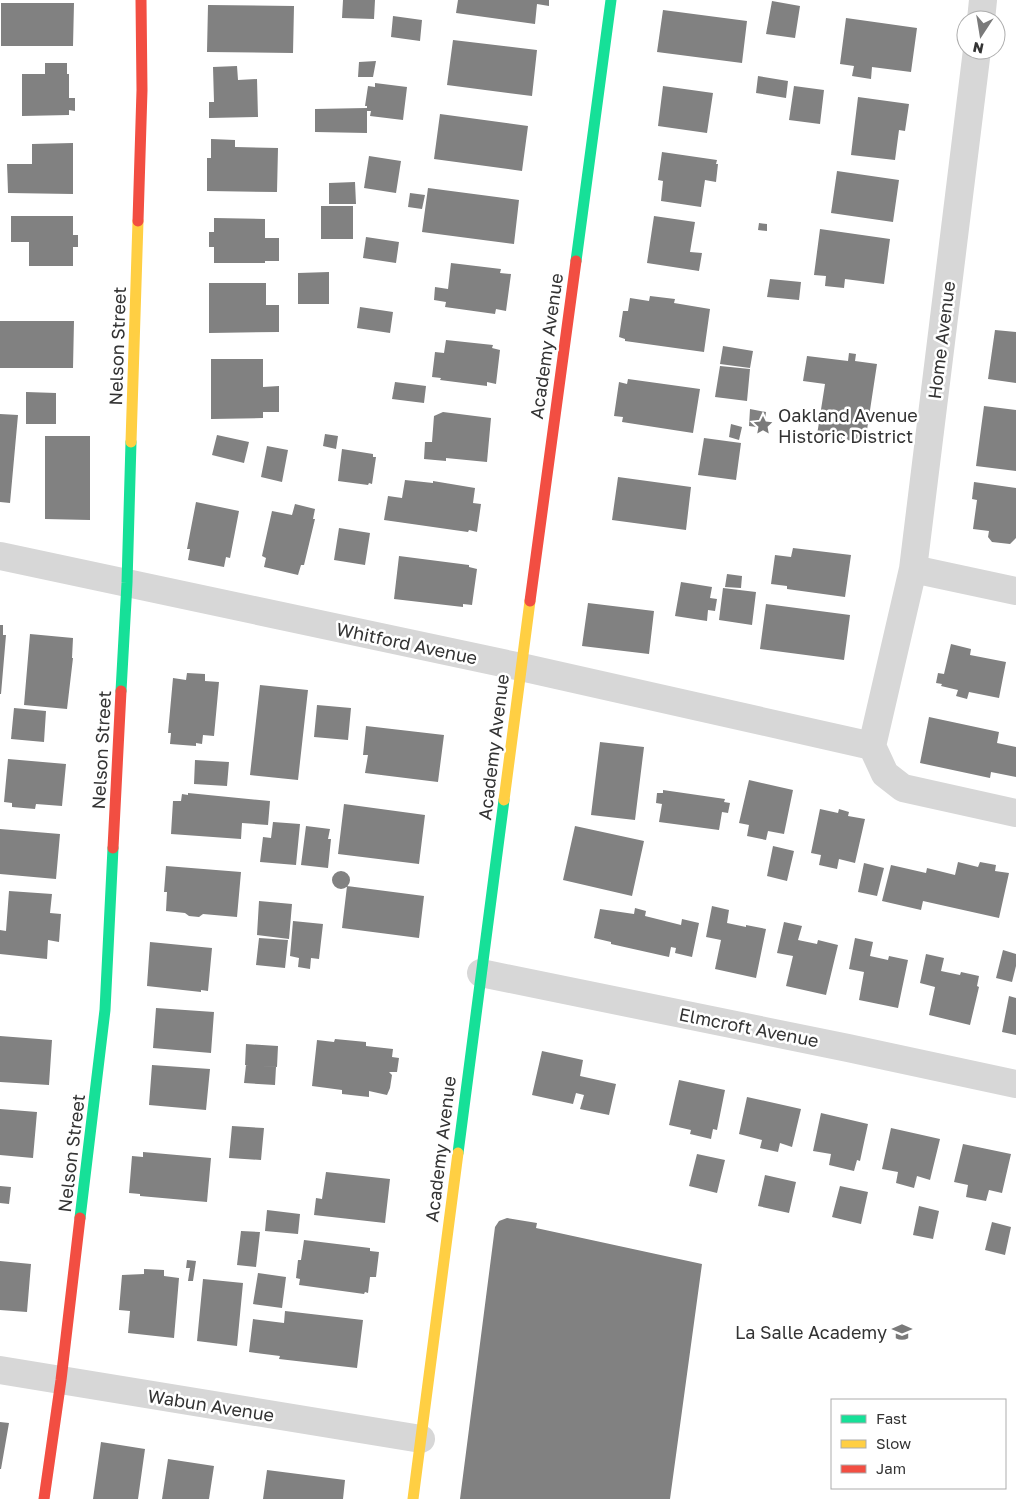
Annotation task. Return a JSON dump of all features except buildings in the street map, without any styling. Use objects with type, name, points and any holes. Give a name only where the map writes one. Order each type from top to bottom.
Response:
[{"type":"street","name":"Nelson Street","points":[[44,1499],[61,1380],[105,1010],[127,583],[142,90],[141,0]]},
{"type":"street","name":"Academy Avenue","points":[[413,1499],[521,667],[611,0]]},
{"type":"street","name":"Home Avenue","points":[[872,746],[913,569],[976,60]]},
{"type":"street","name":"Whitford Avenue","points":[[0,556],[521,667],[872,746]]},
{"type":"street","points":[[913,569],[1016,591]]},
{"type":"street","points":[[872,746],[885,774],[903,788],[1016,813]]},
{"type":"street","name":"Elmcroft Avenue","points":[[481,973],[1016,1084]]},
{"type":"street","name":"Wabun Avenue","points":[[0,1370],[421,1439]]},
{"type":"traffic: fast","points":[[576,261],[611,0]]},
{"type":"traffic: fast","points":[[121,691],[127,583],[131,442]]},
{"type":"traffic: fast","points":[[458,1153],[504,800]]},
{"type":"traffic: fast","points":[[80,1218],[105,1010],[113,848]]},
{"type":"traffic: slow","points":[[131,442],[138,221]]},
{"type":"traffic: slow","points":[[504,800],[530,601]]},
{"type":"traffic: slow","points":[[413,1499],[458,1153]]},
{"type":"traffic: jam","points":[[138,221],[142,90],[141,0]]},
{"type":"traffic: jam","points":[[530,601],[576,261]]},
{"type":"traffic: jam","points":[[113,848],[121,691]]},
{"type":"traffic: jam","points":[[44,1499],[61,1380],[80,1218]]},
{"type":"place","name":"Oakland Avenue Historic District","points":[[763,425]]},
{"type":"place","name":"La Salle Academy","points":[[902,1332]]}]
